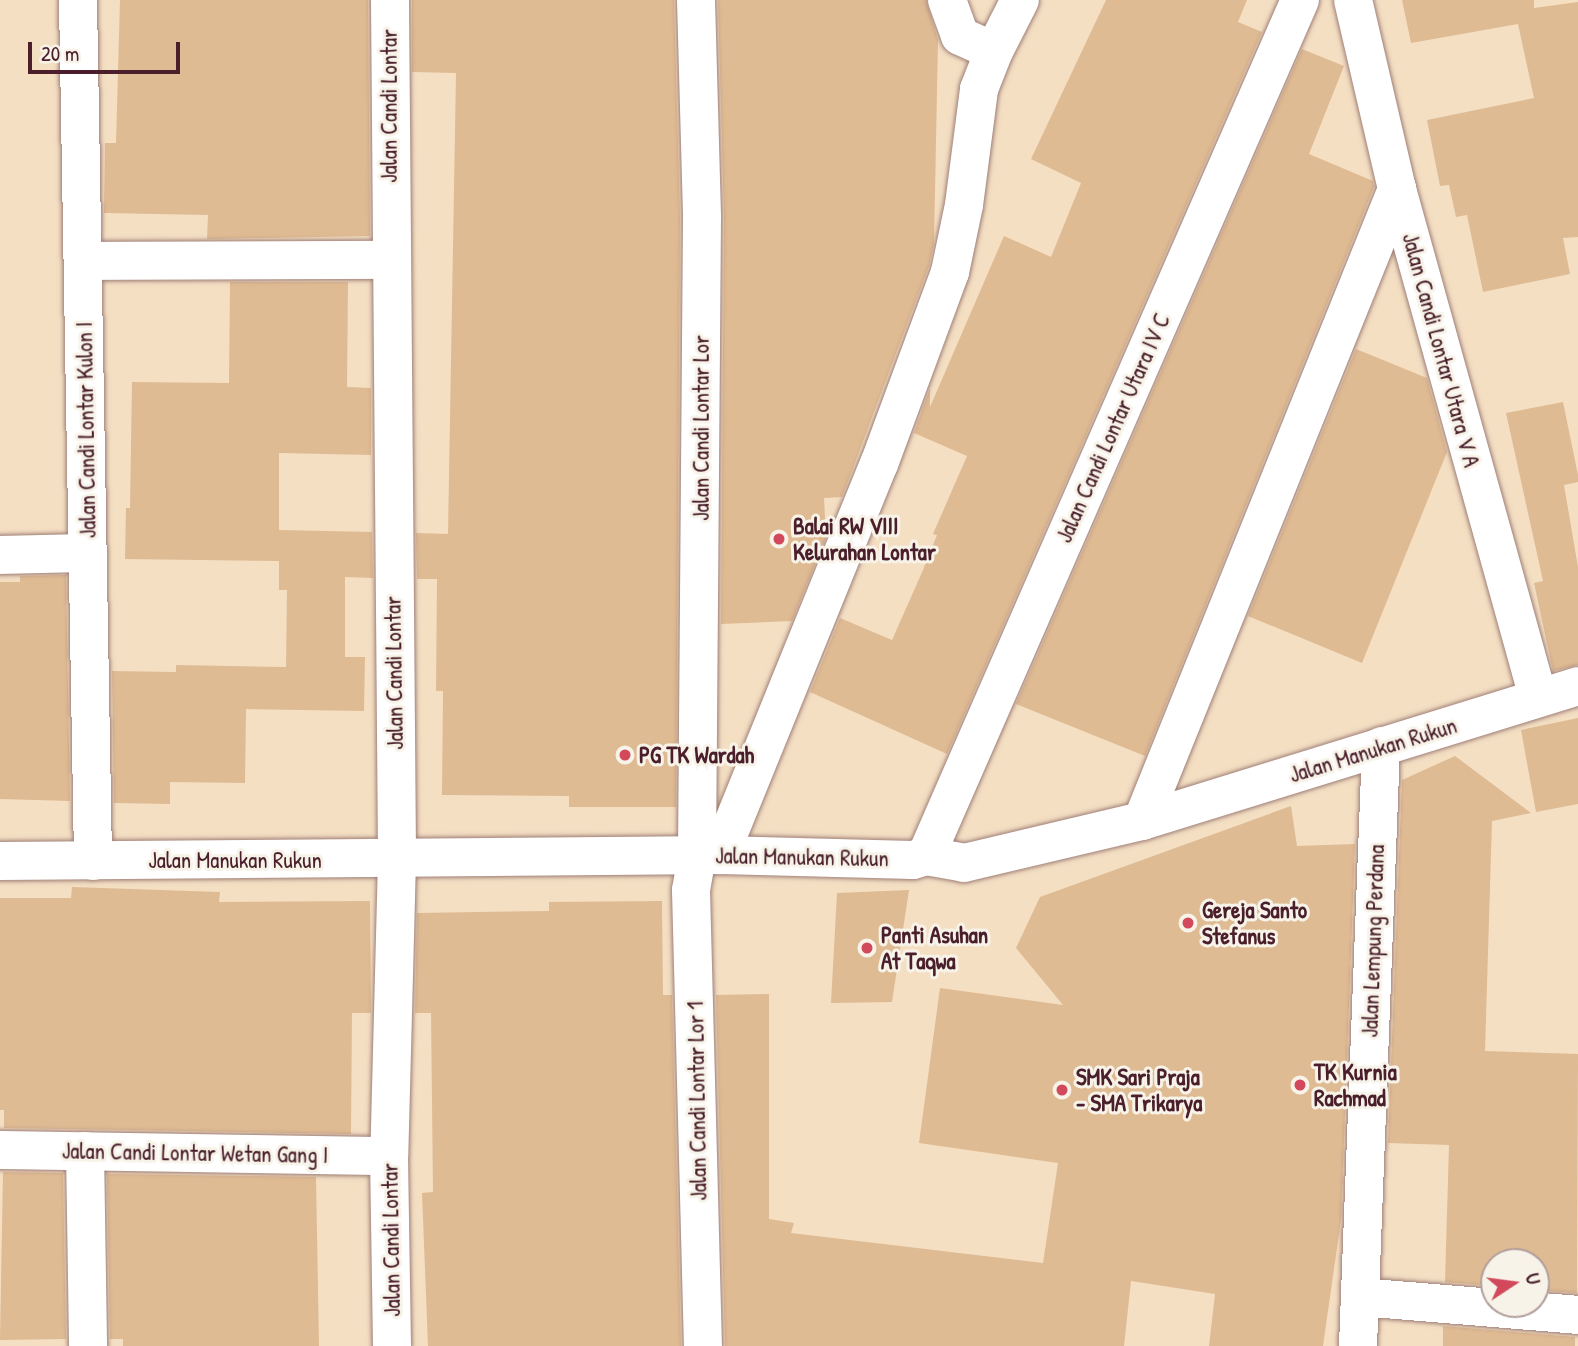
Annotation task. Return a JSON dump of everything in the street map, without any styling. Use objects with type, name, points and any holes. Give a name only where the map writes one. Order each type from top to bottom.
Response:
[{"type":"street","name":"Jalan Candi Lontar Kulon I","points":[[78,0],[93,861]]},
{"type":"street","name":"Jalan Candi Lontar","points":[[390,0],[388,260],[397,860],[389,1156],[392,1346]]},
{"type":"street","name":"Jalan Candi Lontar Lor","points":[[696,0],[702,217],[709,855]]},
{"type":"street","points":[[947,0],[960,36],[994,51]]},
{"type":"street","points":[[709,855],[879,464],[950,272],[964,205],[977,98],[994,51],[1020,0]]},
{"type":"street","name":"Jalan Candi Lontar Utara IV C","points":[[926,856],[1300,0]]},
{"type":"street","name":"Jalan Candi Lontar Utara V A","points":[[1353,0],[1397,189],[1538,697]]},
{"type":"street","points":[[1142,821],[1397,189]]},
{"type":"street","points":[[83,261],[388,260]]},
{"type":"street","points":[[0,555],[88,553]]},
{"type":"street","name":"Jalan Manukan Rukun","points":[[0,861],[397,860],[709,855],[913,860],[926,856],[964,863],[1142,821],[1578,686]]},
{"type":"street","name":"Jalan Lempung Perdana","points":[[1358,1346],[1381,746]]},
{"type":"street","name":"Jalan Candi Lontar Lor 1","points":[[703,1346],[691,890],[709,855]]},
{"type":"street","name":"Jalan Candi Lontar Wetan Gang I","points":[[0,1150],[389,1156]]},
{"type":"street","points":[[85,1151],[88,1346]]},
{"type":"street","points":[[1360,1297],[1578,1315]]},
{"type":"building","points":[[120,0],[368,0],[370,236],[207,239],[208,215],[104,213],[105,143],[116,143]]},
{"type":"building","points":[[412,0],[674,0],[680,217],[676,807],[569,807],[569,796],[442,795],[443,691],[436,691],[437,579],[417,579],[416,533],[448,534],[456,73],[412,72]]},
{"type":"building","points":[[718,0],[926,0],[938,40],[934,243],[929,266],[842,497],[824,498],[826,537],[792,621],[721,624],[724,216]]},
{"type":"building","points":[[1106,0],[1247,0],[1238,22],[1262,32],[947,754],[810,692],[840,618],[892,640],[923,570],[937,535],[933,534],[967,456],[914,433],[930,388],[930,407],[1004,236],[1051,257],[1081,183],[1031,159]]},
{"type":"building","points":[[1402,0],[1534,0],[1534,8],[1578,2],[1578,237],[1563,238],[1570,274],[1483,292],[1467,215],[1456,217],[1449,185],[1440,186],[1427,120],[1534,98],[1518,24],[1411,43]]},
{"type":"building","points":[[1302,49],[1344,66],[1309,154],[1373,181],[1374,187],[1145,756],[1016,704]]},
{"type":"building","points":[[230,282],[348,282],[347,387],[371,388],[371,455],[279,453],[279,561],[125,559],[126,508],[130,508],[132,382],[229,383]]},
{"type":"building","points":[[1356,349],[1427,378],[1447,452],[1362,663],[1248,616]]},
{"type":"building","points":[[1563,402],[1578,475],[1578,482],[1564,485],[1578,567],[1578,665],[1553,671],[1534,583],[1543,581],[1506,413]]},
{"type":"building","points":[[279,530],[372,532],[373,578],[345,577],[345,657],[365,657],[364,711],[246,709],[245,783],[170,782],[170,804],[114,803],[112,671],[176,672],[176,665],[286,667],[287,590],[279,590]]},
{"type":"building","points":[[66,575],[70,801],[0,799],[0,582],[20,582],[20,576]]},
{"type":"building","points":[[1578,718],[1578,804],[1536,812],[1521,730]]},
{"type":"building","points":[[1455,756],[1531,813],[1492,821],[1485,1051],[1578,1054],[1577,1293],[1550,1291],[1550,1248],[1480,1248],[1480,1285],[1445,1282],[1449,1145],[1388,1143],[1402,780]]},
{"type":"building","points":[[1291,806],[1297,846],[1355,844],[1341,1220],[1323,1346],[1209,1346],[1215,1294],[1131,1281],[1124,1346],[725,1346],[716,995],[769,994],[769,1219],[794,1223],[791,1233],[1043,1263],[1058,1163],[919,1143],[940,988],[1063,1005],[1016,948],[1040,897]]},
{"type":"building","points":[[72,887],[220,892],[219,902],[370,901],[371,1013],[352,1013],[351,1134],[4,1128],[4,1110],[0,1110],[0,898],[71,898]]},
{"type":"building","name":"Panti Asuhan At Taqwa","points":[[909,890],[892,1002],[831,1003],[837,893]]},
{"type":"building","points":[[662,901],[663,995],[672,995],[681,1346],[428,1346],[422,1193],[433,1192],[431,1013],[415,1013],[417,913],[549,911],[549,902]]},
{"type":"building","points":[[3,1172],[63,1173],[66,1339],[0,1340]]},
{"type":"building","points":[[107,1174],[316,1177],[319,1346],[123,1346],[123,1339],[110,1339]]},
{"type":"building","points":[[1443,1326],[1575,1337],[1575,1346],[1443,1346]]},
{"type":"place","name":"Balai RW VIII Kelurahan Lontar","points":[[779,539]]},
{"type":"place","name":"PG TK Wardah","points":[[625,755]]},
{"type":"place","name":"Gereja Santo Stefanus","points":[[1188,923]]},
{"type":"place","name":"Panti Asuhan At Taqwa","points":[[867,948]]},
{"type":"place","name":"TK Kurnia Rachmad","points":[[1300,1085]]},
{"type":"place","name":"SMK Sari Praja - SMA Trikarya","points":[[1062,1090]]}]
